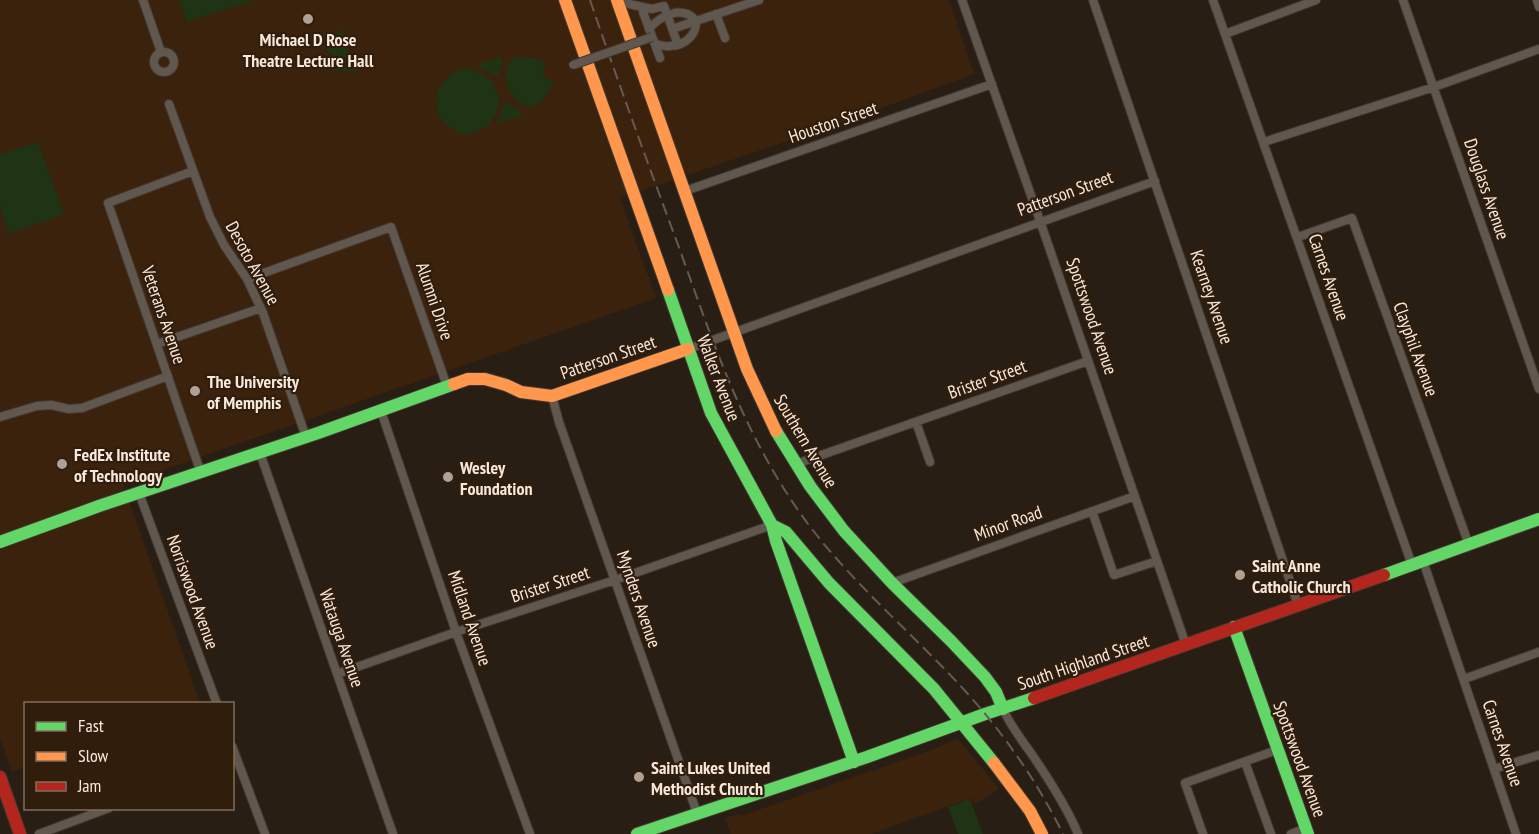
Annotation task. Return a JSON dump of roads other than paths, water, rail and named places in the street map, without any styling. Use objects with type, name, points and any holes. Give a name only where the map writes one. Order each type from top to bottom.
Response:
[{"type":"street","points":[[143,0],[161,52]]},
{"type":"street","name":"Walker Avenue","points":[[565,0],[711,413],[772,525],[854,762]]},
{"type":"street","name":"Southern Avenue","points":[[617,0],[686,190],[747,369],[776,432],[810,486],[844,531],[985,677],[996,692],[1010,723],[1057,793],[1078,834]]},
{"type":"street","points":[[628,0],[629,4],[652,9],[664,6],[678,45]]},
{"type":"street","points":[[672,29],[759,0]]},
{"type":"street","name":"Spottswood Avenue","points":[[962,0],[1186,645]]},
{"type":"street","name":"Kearney Avenue","points":[[1093,0],[1298,605]]},
{"type":"street","name":"Carnes Avenue","points":[[1213,0],[1418,563],[1464,679],[1516,834]]},
{"type":"street","points":[[1225,34],[1316,0]]},
{"type":"street","name":"Douglass Avenue","points":[[1403,0],[1539,389]]},
{"type":"street","points":[[1537,0],[1539,6]]},
{"type":"street","points":[[643,12],[660,58]]},
{"type":"street","points":[[682,12],[691,15],[697,24],[694,33],[678,45],[666,46],[652,36],[657,20],[667,15],[682,12]]},
{"type":"street","points":[[716,14],[725,38]]},
{"type":"street","points":[[573,65],[652,36]]},
{"type":"street","points":[[1264,142],[1434,87],[1539,49]]},
{"type":"street","name":"Houston Street","points":[[686,190],[992,84]]},
{"type":"street","name":"Desoto Avenue","points":[[169,104],[210,217],[224,244],[247,279],[261,308],[306,437]]},
{"type":"street","name":"Veterans Avenue","points":[[193,171],[108,203],[201,472]]},
{"type":"street","name":"Patterson Street","points":[[0,542],[468,379],[485,379],[521,392],[552,396],[1155,181]]},
{"type":"street","name":"Clayphil Avenue","points":[[1298,237],[1352,218],[1469,545]]},
{"type":"street","name":"Alumni Drive","points":[[247,279],[392,227],[447,386]]},
{"type":"street","points":[[157,345],[261,308]]},
{"type":"street","name":"Brister Street","points":[[796,465],[1088,361]]},
{"type":"street","points":[[0,417],[37,406],[82,408],[168,376]]},
{"type":"street","name":"Mynders Avenue","points":[[552,396],[697,813]]},
{"type":"street","name":"Midland Avenue","points":[[381,411],[456,632],[530,834]]},
{"type":"street","points":[[916,422],[930,462]]},
{"type":"street","name":"Watauga Avenue","points":[[260,453],[393,834]]},
{"type":"street","name":"Norriswood Avenue","points":[[139,493],[216,702]]},
{"type":"street","name":"Minor Road","points":[[892,583],[1135,496]]},
{"type":"street","points":[[1092,511],[1114,575],[1157,561]]},
{"type":"street","name":"South Highland Street","points":[[637,834],[854,762],[1539,519]]},
{"type":"street","points":[[772,525],[786,532],[829,583],[934,689],[1005,776],[1030,811],[1042,834]]},
{"type":"street","name":"Brister Street","points":[[337,674],[772,525]]},
{"type":"street","name":"Spottswood Avenue","points":[[1234,627],[1307,831]]},
{"type":"street","points":[[1464,679],[1539,652]]},
{"type":"street","points":[[1203,834],[1185,783],[1277,750]]},
{"type":"street","points":[[234,751],[265,834]]},
{"type":"street","points":[[1494,770],[1539,755]]},
{"type":"street","points":[[1245,762],[1271,834]]},
{"type":"street","points":[[0,777],[20,834]]},
{"type":"street","points":[[39,834],[103,810]]},
{"type":"street","points":[[1291,834],[1307,831]]},
{"type":"railway","points":[[590,0],[718,353],[745,417],[778,479],[798,510],[837,559],[946,670],[995,726],[1032,778],[1063,834]]},
{"type":"place","name":"Michael D Rose Theatre Lecture Hall","points":[[308,19]]},
{"type":"place","name":"The University of Memphis","points":[[195,391]]},
{"type":"place","name":"FedEx Institute of Technology","points":[[62,464]]},
{"type":"place","name":"Wesley Foundation","points":[[448,477]]},
{"type":"place","name":"Saint Anne Catholic Church","points":[[1240,575]]},
{"type":"place","name":"Saint Lukes United Methodist Church","points":[[639,777]]}]
